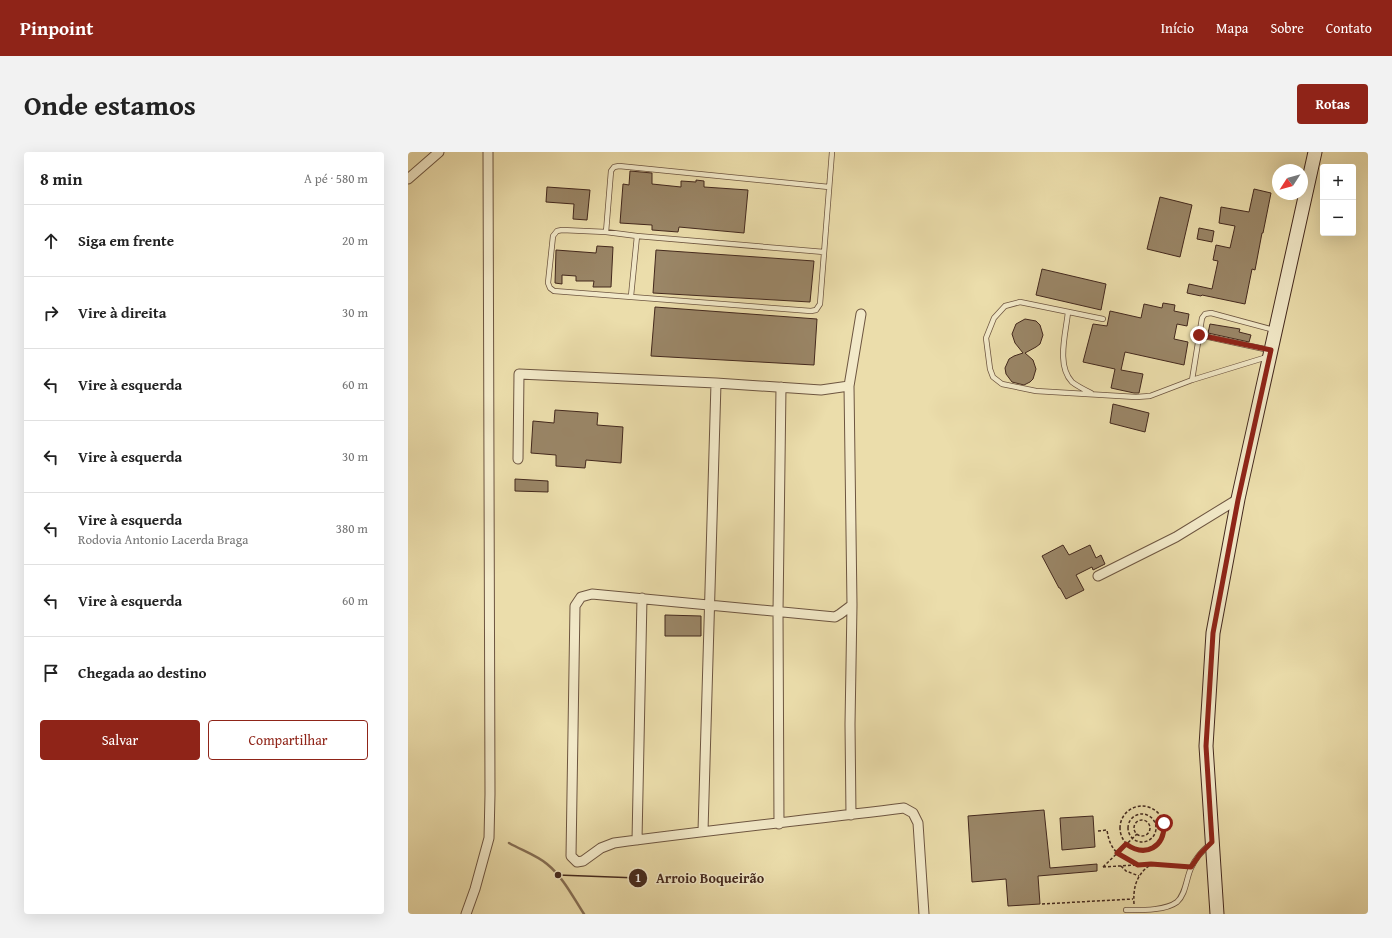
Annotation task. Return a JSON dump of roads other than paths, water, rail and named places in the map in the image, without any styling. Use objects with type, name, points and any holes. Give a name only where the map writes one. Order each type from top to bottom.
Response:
[{"type":"main road","points":[[1217,914],[1206,746],[1213,633],[1238,500],[1315,152]]},
{"type":"street","points":[[408,179],[439,152]]},
{"type":"street","points":[[466,914],[475,889],[489,838],[488,152]]},
{"type":"street","points":[[851,815],[850,724],[852,604],[849,386],[861,314]]},
{"type":"street","points":[[518,459],[519,374],[716,383],[821,390],[849,386]]},
{"type":"street","points":[[703,831],[716,383]]},
{"type":"street","points":[[779,824],[778,612],[781,387]]},
{"type":"street","points":[[1098,576],[1176,537],[1238,500]]},
{"type":"street","points":[[852,604],[835,617],[592,594],[580,597],[575,606],[571,856],[577,862],[582,861],[601,848],[614,843],[703,831],[779,824],[904,808],[913,813],[918,823],[924,914]]},
{"type":"street","points":[[637,840],[642,598]]},
{"type":"lane","points":[[824,252],[606,232],[562,230],[557,231],[553,236],[548,283],[550,288],[554,291],[811,311],[816,310],[820,304],[832,152]]},
{"type":"lane","points":[[606,232],[611,171],[614,167],[619,166],[829,187]]},
{"type":"lane","points":[[631,296],[637,236]]},
{"type":"lane","points":[[1103,319],[1020,302],[1005,306],[994,318],[986,338],[990,369],[993,377],[1002,384],[1036,391],[1136,397],[1150,396],[1270,353]]},
{"type":"lane","points":[[1068,312],[1063,361],[1065,372],[1073,382],[1092,394]]},
{"type":"lane","points":[[1192,380],[1202,318],[1206,314],[1211,313],[1275,331]]},
{"type":"lane","points":[[1199,335],[1270,353]]},
{"type":"lane","points":[[1126,910],[1163,907],[1176,902],[1182,895],[1191,867],[1200,854],[1212,842]]},
{"type":"waterway","points":[[509,843],[538,858],[553,869],[584,914]]},
{"type":"place","name":"Arroio Boqueirão","points":[[558,875]]}]
